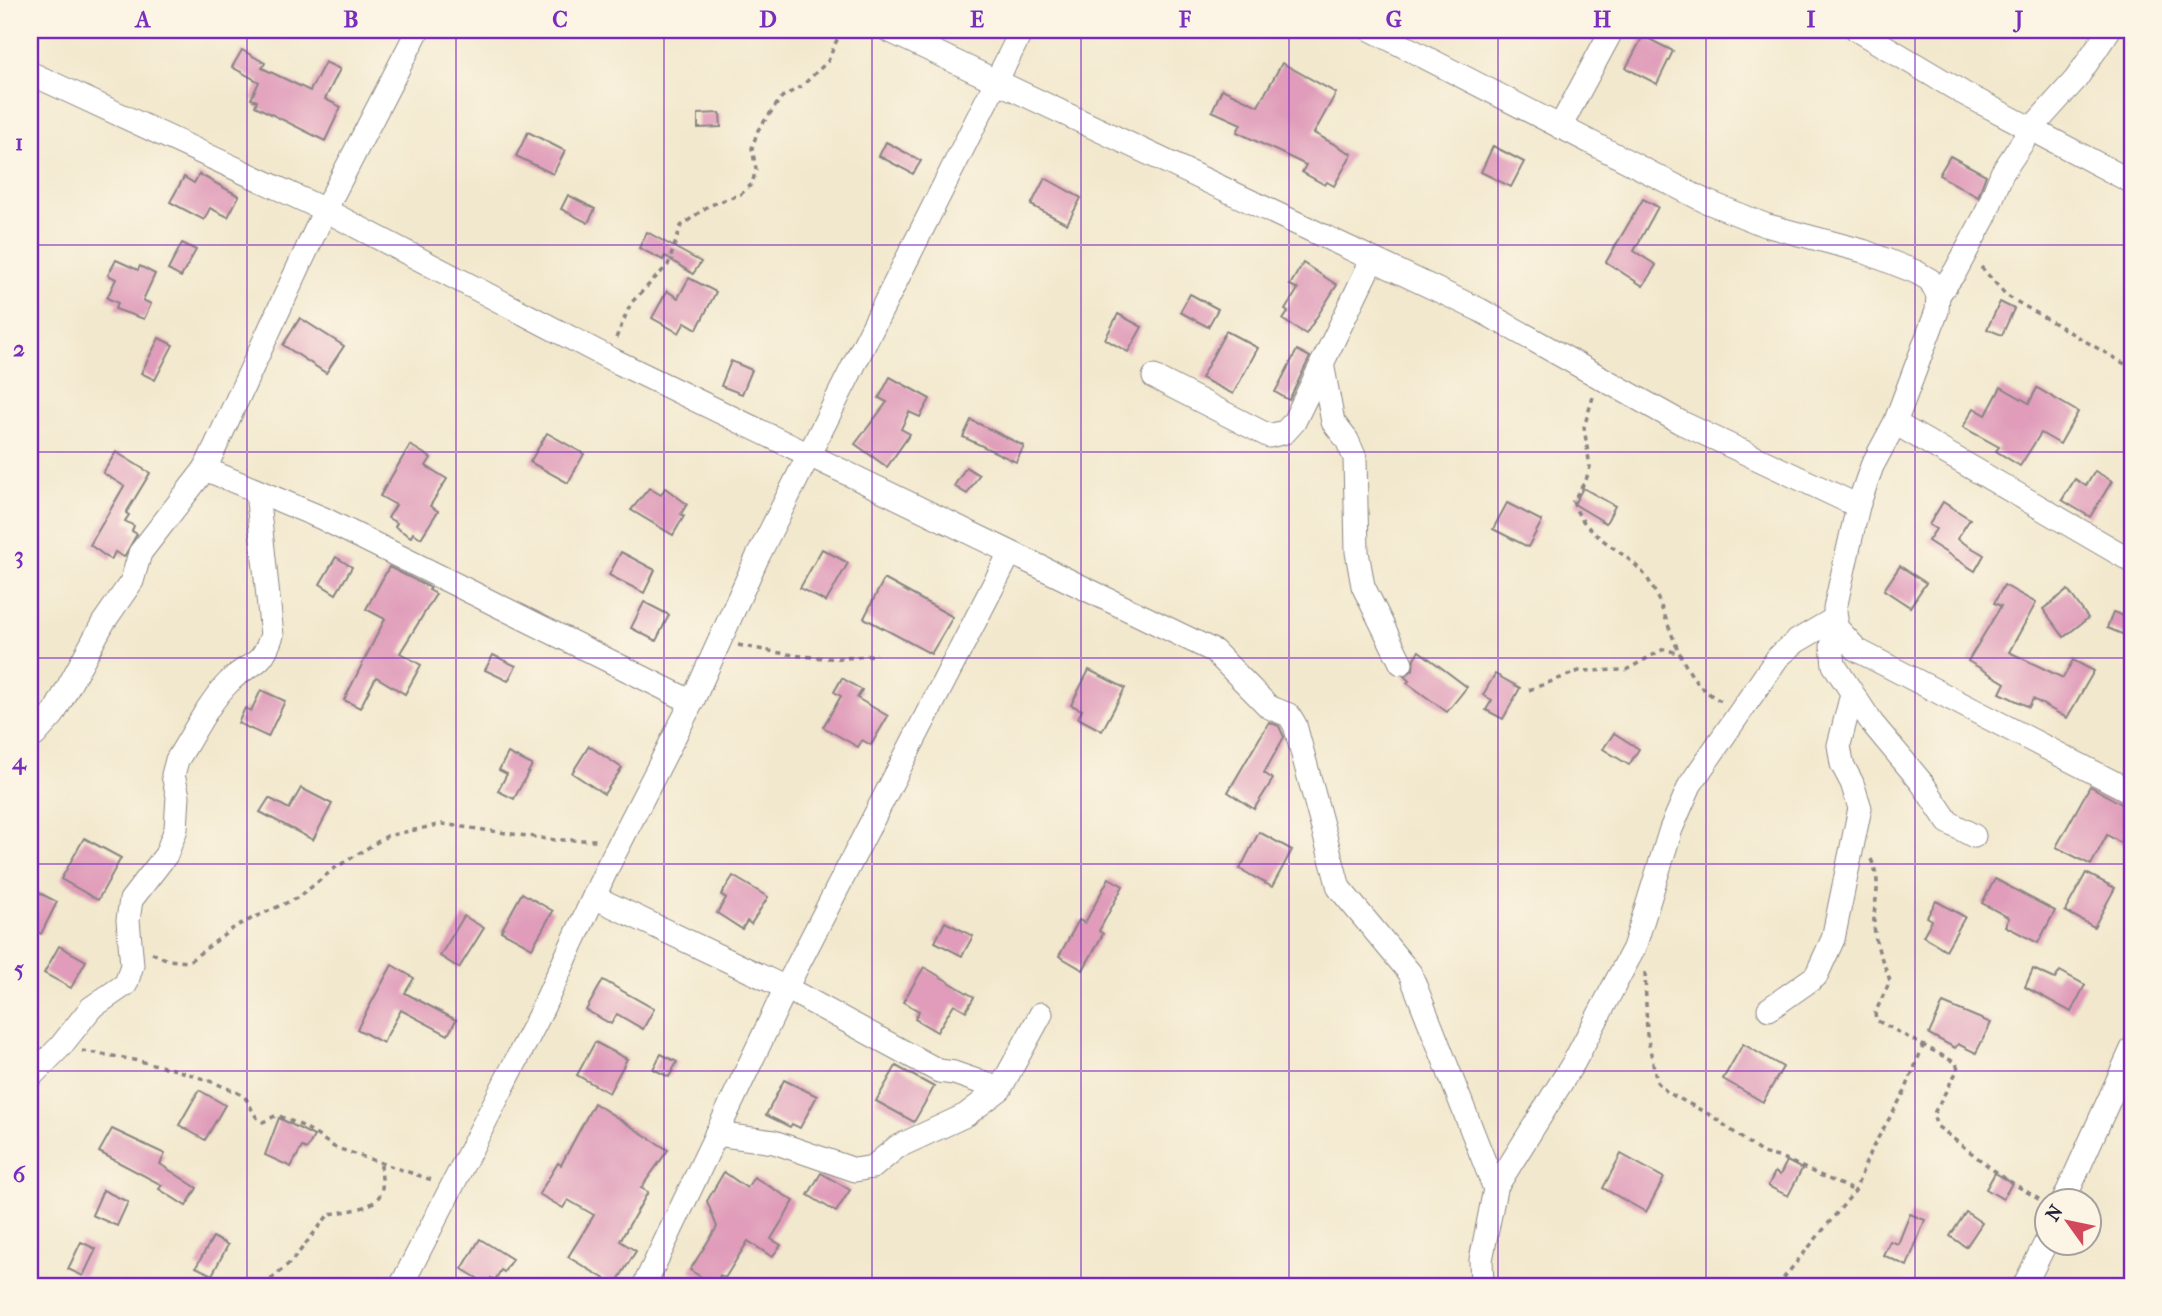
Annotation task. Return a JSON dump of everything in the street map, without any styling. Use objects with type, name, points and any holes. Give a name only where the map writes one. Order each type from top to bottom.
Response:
[{"type":"street","points":[[30,737],[53,715],[103,623],[132,581],[140,553],[205,470],[325,209],[418,30]]},
{"type":"street","points":[[888,30],[1480,310],[1680,422],[1858,506]]},
{"type":"street","points":[[401,1286],[538,1018],[594,897],[692,702],[809,456],[1022,30]]},
{"type":"street","points":[[1372,30],[1729,211],[1765,225],[1864,251],[1916,272],[1930,281],[1938,295]]},
{"type":"street","points":[[1560,127],[1612,30]]},
{"type":"street","points":[[1857,30],[1964,93],[2132,182]]},
{"type":"street","points":[[1974,836],[1948,822],[1852,694],[1834,664],[1832,646],[1835,608],[1858,506],[1872,466],[1895,422],[1937,311],[1938,295],[1985,216],[2002,173],[2032,128],[2076,79],[2109,30]]},
{"type":"street","points":[[30,73],[325,209],[608,357],[1214,651],[1269,707],[1289,715],[1295,725],[1339,888],[1410,974],[1494,1189]]},
{"type":"street","points":[[1154,377],[1269,436],[1285,432],[1294,422],[1372,260]]},
{"type":"street","points":[[1322,363],[1333,422],[1347,440],[1355,458],[1357,552],[1363,586],[1401,663]]},
{"type":"street","points":[[1895,422],[2132,561]]},
{"type":"street","points":[[205,470],[322,518],[692,702]]},
{"type":"street","points":[[30,1077],[60,1047],[91,1008],[126,984],[132,965],[128,920],[131,900],[166,855],[176,829],[177,796],[173,775],[177,760],[230,681],[257,665],[266,652],[272,635],[257,492]]},
{"type":"street","points":[[644,1286],[786,988],[1010,553]]},
{"type":"street","points":[[1482,1286],[1481,1260],[1494,1189],[1574,1062],[1634,948],[1671,829],[1690,785],[1778,657],[1797,641],[1836,622]]},
{"type":"street","points":[[1836,622],[1857,650],[2132,792]]},
{"type":"street","points":[[1769,1009],[1816,976],[1833,939],[1846,869],[1858,831],[1860,808],[1842,764],[1839,745],[1852,694]]},
{"type":"street","points":[[594,897],[786,988],[939,1071],[978,1080],[1000,1089]]},
{"type":"street","points":[[716,1134],[774,1142],[855,1170],[873,1167],[897,1147],[966,1115],[1000,1089],[1041,1014]]},
{"type":"street","points":[[2070,1186],[2132,1049]]},
{"type":"street","points":[[2024,1286],[2039,1256]]},
{"type":"path","points":[[608,357],[631,303],[668,265],[681,226],[708,206],[741,194],[752,184],[757,169],[752,148],[758,130],[782,97],[802,86],[828,61],[841,30]]},
{"type":"path","points":[[1966,248],[2007,296],[2132,368]]},
{"type":"path","points":[[1600,376],[1584,427],[1590,467],[1586,480],[1573,500],[1575,510],[1594,533],[1639,567],[1650,583],[1694,679],[1715,699],[1742,710]]},
{"type":"path","points":[[719,642],[817,659],[856,658],[877,654]]},
{"type":"path","points":[[1529,690],[1580,671],[1626,670],[1664,649],[1681,654]]},
{"type":"path","points":[[131,945],[168,960],[188,962],[236,926],[299,897],[363,850],[396,834],[442,824],[555,840],[622,839]]},
{"type":"path","points":[[1858,831],[1880,884],[1873,912],[1875,936],[1890,981],[1875,1013],[1875,1020],[1956,1063],[1958,1069],[1933,1115],[1937,1126],[2001,1176],[2032,1195]]},
{"type":"path","points":[[1634,948],[1644,965],[1647,1035],[1657,1082],[1667,1091],[1712,1116],[1762,1153],[1782,1158],[1855,1191]]},
{"type":"path","points":[[1777,1286],[1855,1191],[1870,1152],[1905,1091],[1923,1045]]},
{"type":"path","points":[[60,1047],[139,1059],[199,1078],[244,1096],[258,1120],[263,1122],[277,1115],[289,1119],[334,1147],[381,1165],[451,1186]]},
{"type":"path","points":[[263,1286],[292,1261],[329,1214],[356,1210],[373,1202],[383,1186],[381,1165]]},
{"type":"building","points":[[1643,36],[1673,51],[1657,84],[1626,68]]},
{"type":"building","points":[[242,50],[265,63],[262,68],[310,91],[325,62],[340,69],[325,99],[341,107],[325,141],[255,106],[257,101],[251,99],[259,82],[232,67]]},
{"type":"building","points":[[1282,63],[1336,93],[1314,133],[1352,154],[1334,186],[1327,182],[1325,185],[1302,172],[1306,165],[1237,132],[1241,124],[1212,111],[1222,89],[1258,106]]},
{"type":"building","points":[[720,113],[721,127],[698,128],[698,114]]},
{"type":"building","points":[[528,132],[565,151],[553,174],[516,156]]},
{"type":"building","points":[[886,142],[921,161],[913,174],[879,156]]},
{"type":"building","points":[[1493,146],[1524,162],[1511,187],[1481,172]]},
{"type":"building","points":[[1950,156],[1986,175],[1978,197],[1939,175]]},
{"type":"building","points":[[199,174],[239,196],[228,217],[210,208],[204,220],[170,202],[184,177],[194,183]]},
{"type":"building","points":[[1045,178],[1081,198],[1067,224],[1031,205]]},
{"type":"building","points":[[568,195],[595,209],[588,223],[561,209]]},
{"type":"building","points":[[1643,199],[1658,207],[1634,251],[1656,265],[1643,286],[1606,262]]},
{"type":"building","points":[[647,232],[701,262],[693,274],[665,256],[663,260],[639,248]]},
{"type":"building","points":[[182,243],[196,250],[181,277],[168,270]]},
{"type":"building","points":[[116,260],[138,270],[140,266],[155,274],[143,300],[151,304],[144,319],[115,309],[118,303],[107,298],[116,279],[108,275]]},
{"type":"building","points":[[1303,263],[1337,285],[1306,334],[1283,320],[1288,312],[1285,310],[1298,289],[1290,285]]},
{"type":"building","points":[[689,278],[716,292],[697,329],[685,322],[679,333],[652,318],[667,291],[678,298]]},
{"type":"building","points":[[1190,294],[1218,309],[1208,327],[1180,312]]},
{"type":"building","points":[[2000,302],[2014,309],[2002,335],[1987,329]]},
{"type":"building","points":[[1118,314],[1142,327],[1128,352],[1105,339]]},
{"type":"building","points":[[300,318],[344,346],[326,373],[283,345]]},
{"type":"building","points":[[1226,331],[1258,348],[1233,394],[1201,378]]},
{"type":"building","points":[[159,338],[173,345],[155,380],[141,373]]},
{"type":"building","points":[[1297,350],[1310,357],[1289,400],[1275,392]]},
{"type":"building","points":[[731,361],[752,370],[742,394],[721,386]]},
{"type":"building","points":[[890,377],[930,399],[920,417],[909,412],[901,429],[910,434],[887,467],[855,444],[887,402],[879,398]]},
{"type":"building","points":[[2001,387],[2029,403],[2037,388],[2078,412],[2060,444],[2041,433],[2020,466],[1996,451],[1999,447],[1963,427],[1974,408],[1986,415]]},
{"type":"building","points":[[971,420],[1024,446],[1016,462],[963,437]]},
{"type":"building","points":[[547,433],[584,454],[568,483],[530,462]]},
{"type":"building","points":[[410,445],[431,458],[426,466],[447,479],[430,506],[438,511],[421,538],[413,533],[411,537],[395,527],[397,523],[388,518],[396,505],[380,496]]},
{"type":"building","points":[[116,452],[150,473],[126,513],[129,515],[125,521],[134,526],[132,531],[137,534],[124,557],[115,552],[111,560],[90,545],[124,486],[103,473]]},
{"type":"building","points":[[966,467],[979,475],[967,494],[954,486]]},
{"type":"building","points":[[2095,471],[2112,481],[2090,517],[2062,500],[2075,479],[2086,486]]},
{"type":"building","points":[[649,488],[661,495],[665,488],[687,504],[681,514],[684,516],[673,535],[631,510]]},
{"type":"building","points":[[1583,488],[1615,506],[1606,523],[1574,504]]},
{"type":"building","points":[[1943,502],[1970,519],[1957,539],[1984,555],[1975,571],[1928,541],[1936,529],[1929,525]]},
{"type":"building","points":[[1507,503],[1542,521],[1528,547],[1493,529]]},
{"type":"building","points":[[822,549],[848,563],[826,602],[800,588]]},
{"type":"building","points":[[621,552],[655,570],[644,593],[609,575]]},
{"type":"building","points":[[336,557],[352,567],[336,594],[320,584]]},
{"type":"building","points":[[1900,566],[1926,583],[1910,607],[1884,590]]},
{"type":"building","points":[[389,567],[431,588],[429,590],[436,594],[400,653],[421,665],[405,694],[376,677],[360,708],[344,700],[385,619],[366,609]]},
{"type":"building","points":[[884,579],[953,617],[931,654],[864,618]]},
{"type":"building","points":[[2004,585],[2036,603],[2009,652],[2063,678],[2073,660],[2094,671],[2067,718],[2033,699],[2029,707],[2000,693],[2005,683],[1968,661],[2001,606],[1994,603]]},
{"type":"building","points":[[2068,590],[2088,618],[2064,637],[2043,609]]},
{"type":"building","points":[[644,602],[669,615],[656,641],[631,628]]},
{"type":"building","points":[[2113,612],[2132,619],[2132,638],[2107,628]]},
{"type":"building","points":[[1419,651],[1467,687],[1447,712],[1407,683],[1409,681],[1404,676],[1413,670],[1414,658]]},
{"type":"building","points":[[493,655],[516,666],[508,681],[485,670]]},
{"type":"building","points":[[1089,670],[1125,688],[1102,731],[1078,718],[1082,710],[1071,705]]},
{"type":"building","points":[[1495,674],[1520,688],[1503,719],[1486,710],[1492,700],[1483,695]]},
{"type":"building","points":[[842,678],[862,690],[857,698],[888,716],[871,745],[862,740],[858,747],[823,727],[841,696],[834,692]]},
{"type":"building","points":[[261,690],[285,701],[268,737],[238,723],[245,708],[251,711]]},
{"type":"building","points":[[1269,722],[1279,726],[1284,737],[1264,773],[1273,779],[1254,809],[1228,792]]},
{"type":"building","points":[[1614,733],[1639,749],[1629,765],[1603,749]]},
{"type":"building","points":[[589,746],[622,768],[604,794],[572,773]]},
{"type":"building","points":[[508,753],[532,765],[514,799],[498,791],[507,774],[499,770]]},
{"type":"building","points":[[2090,786],[2132,810],[2132,836],[2126,846],[2107,835],[2091,865],[2056,847]]},
{"type":"building","points":[[301,788],[332,804],[313,840],[260,812],[269,798],[289,809]]},
{"type":"building","points":[[1259,832],[1292,850],[1272,887],[1240,869]]},
{"type":"building","points":[[84,838],[121,858],[98,900],[61,879]]},
{"type":"building","points":[[2086,873],[2115,888],[2094,927],[2065,911]]},
{"type":"building","points":[[733,876],[768,897],[751,924],[747,921],[742,929],[717,913],[726,898],[721,895]]},
{"type":"building","points":[[1109,878],[1123,886],[1099,931],[1103,934],[1083,970],[1059,956],[1079,920],[1085,923]]},
{"type":"building","points":[[1995,879],[2055,911],[2038,943],[2005,926],[2009,918],[1982,903]]},
{"type":"building","points":[[30,888],[57,902],[41,934],[30,928]]},
{"type":"building","points":[[522,893],[553,911],[532,948],[501,931]]},
{"type":"building","points":[[1936,901],[1965,917],[1946,950],[1923,936],[1932,920],[1927,917]]},
{"type":"building","points":[[464,916],[484,928],[459,968],[440,956]]},
{"type":"building","points":[[945,922],[973,936],[962,956],[935,942]]},
{"type":"building","points":[[59,946],[86,961],[71,988],[44,973]]},
{"type":"building","points":[[392,965],[414,978],[405,993],[456,1020],[448,1035],[401,1010],[383,1043],[357,1029]]},
{"type":"building","points":[[924,967],[974,997],[966,1011],[954,1004],[937,1032],[915,1019],[919,1011],[903,1002]]},
{"type":"building","points":[[2033,969],[2055,979],[2060,971],[2085,985],[2071,1012],[2025,987]]},
{"type":"building","points":[[603,980],[654,1009],[643,1029],[617,1014],[611,1024],[586,1010]]},
{"type":"building","points":[[1943,1003],[1991,1023],[1976,1053],[1958,1044],[1955,1048],[1929,1034]]},
{"type":"building","points":[[595,1042],[627,1059],[609,1093],[577,1075]]},
{"type":"building","points":[[1743,1044],[1783,1067],[1763,1102],[1723,1079]]},
{"type":"building","points":[[661,1054],[677,1062],[669,1077],[653,1069]]},
{"type":"building","points":[[896,1066],[934,1087],[914,1122],[876,1101]]},
{"type":"building","points":[[784,1080],[817,1096],[800,1128],[792,1124],[790,1127],[766,1115]]},
{"type":"building","points":[[199,1090],[225,1105],[205,1140],[179,1125]]},
{"type":"building","points":[[594,1103],[668,1150],[641,1188],[648,1192],[620,1241],[636,1251],[615,1285],[568,1257],[594,1215],[568,1200],[563,1208],[539,1194],[558,1163],[561,1165]]},
{"type":"building","points":[[279,1118],[314,1136],[307,1149],[302,1147],[291,1167],[265,1155]]},
{"type":"building","points":[[112,1129],[165,1154],[160,1164],[197,1188],[186,1206],[159,1189],[162,1185],[99,1152]]},
{"type":"building","points":[[1621,1154],[1664,1178],[1646,1212],[1603,1188]]},
{"type":"building","points":[[1787,1161],[1802,1169],[1788,1196],[1768,1186],[1775,1172],[1780,1175]]},
{"type":"building","points":[[724,1172],[747,1188],[754,1177],[794,1201],[771,1239],[781,1245],[772,1257],[748,1241],[725,1278],[720,1275],[714,1285],[690,1270],[717,1227],[707,1201]]},
{"type":"building","points":[[821,1173],[850,1190],[836,1212],[808,1195]]},
{"type":"building","points":[[1995,1173],[2012,1183],[2003,1199],[1986,1189]]},
{"type":"building","points":[[103,1190],[128,1202],[117,1226],[92,1215]]},
{"type":"building","points":[[1966,1212],[1982,1223],[1966,1247],[1950,1236]]},
{"type":"building","points":[[1910,1214],[1925,1220],[1907,1266],[1883,1255],[1890,1241],[1898,1244]]},
{"type":"building","points":[[213,1237],[228,1245],[212,1275],[196,1267]]},
{"type":"building","points":[[480,1239],[512,1259],[504,1272],[501,1270],[495,1280],[491,1278],[487,1284],[462,1269]]},
{"type":"building","points":[[81,1242],[96,1249],[83,1276],[68,1269]]}]
